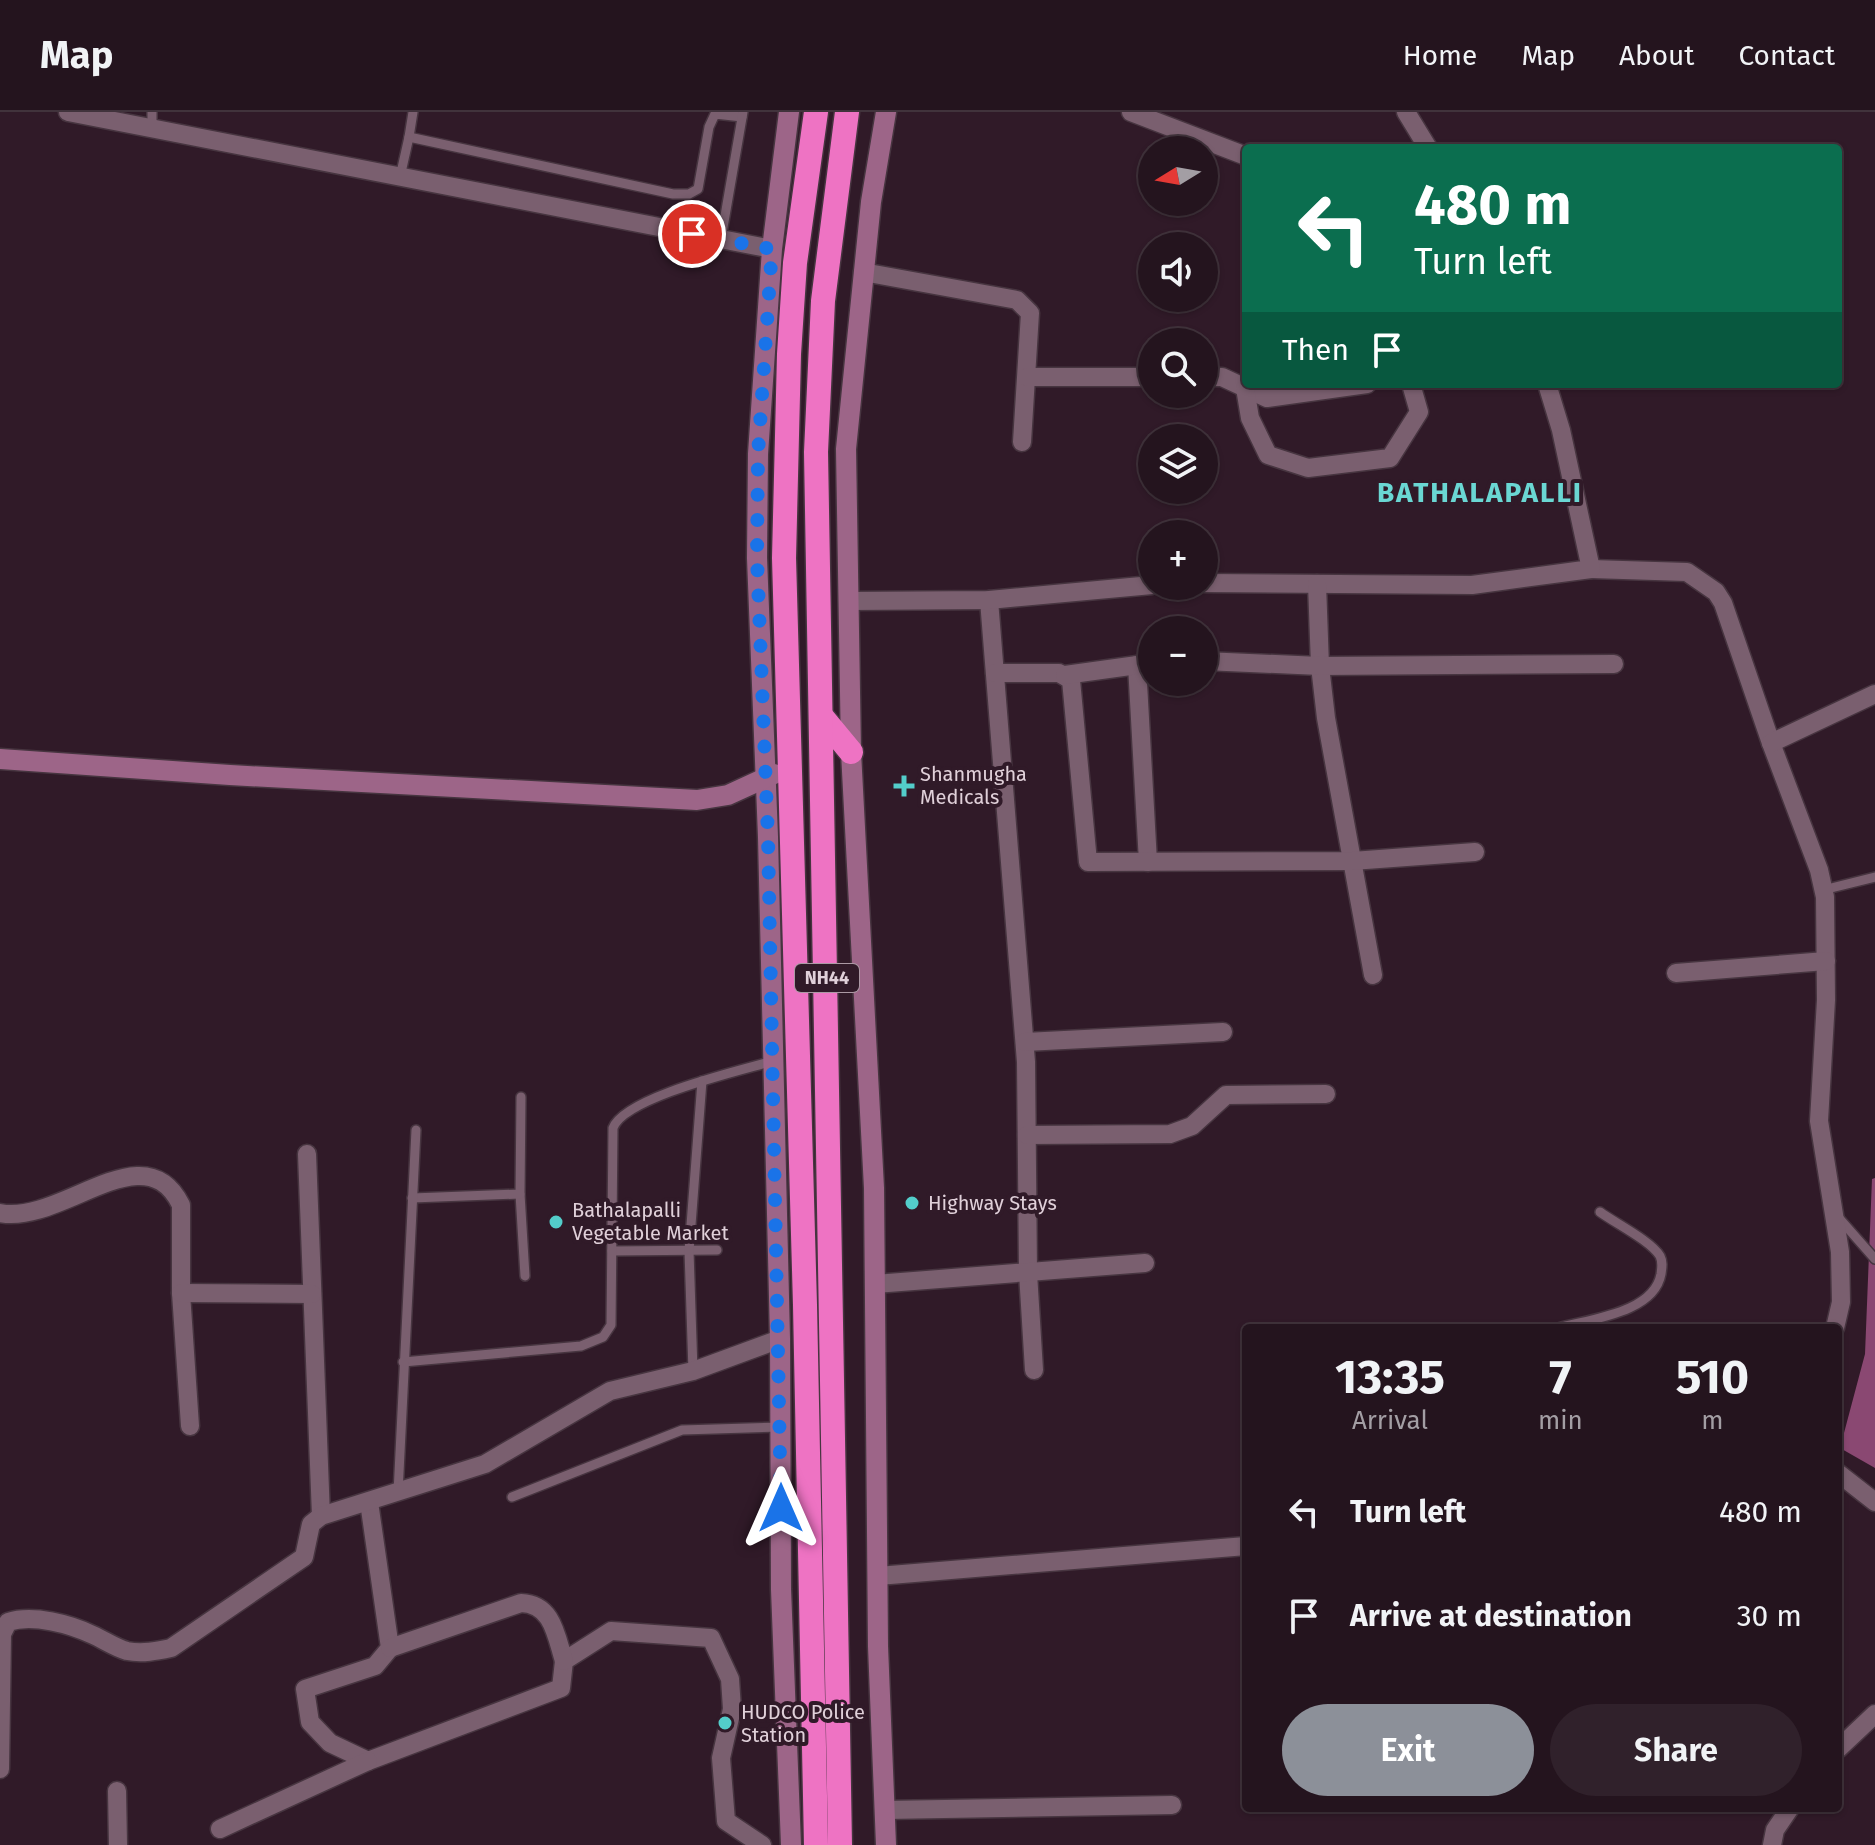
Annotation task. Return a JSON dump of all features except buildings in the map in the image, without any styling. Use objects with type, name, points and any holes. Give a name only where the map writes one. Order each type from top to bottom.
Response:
[{"type":"highway","name":"NH44","points":[[816,112],[795,263],[785,430],[784,558],[816,1845]]},
{"type":"highway","name":"NH44","points":[[840,1845],[816,437],[823,301],[847,112]]},
{"type":"highway","points":[[822,717],[851,752]]},
{"type":"street","points":[[68,112],[152,120],[400,177],[772,249]]},
{"type":"street","points":[[789,112],[772,249],[757,483],[757,558],[780,1339],[781,1589],[791,1845]]},
{"type":"street","points":[[886,112],[871,202],[846,449],[851,752],[874,1188],[878,1576],[886,1845]]},
{"type":"street","points":[[1131,112],[1242,154]]},
{"type":"street","points":[[1406,112],[1426,144]]},
{"type":"street","points":[[863,272],[1021,302],[1030,313],[1022,442]]},
{"type":"street","points":[[1027,377],[1138,377]]},
{"type":"street","points":[[1218,377],[1242,387]]},
{"type":"street","points":[[1245,388],[1267,398],[1338,388]]},
{"type":"street","points":[[1245,388],[1250,418],[1268,455],[1308,468],[1390,458],[1419,412],[1412,388]]},
{"type":"street","points":[[1548,388],[1561,430],[1591,569]]},
{"type":"street","points":[[1218,583],[1472,585],[1591,569],[1687,572],[1716,592],[1723,603],[1814,856],[1823,890],[1826,961],[1819,1121],[1841,1281],[1836,1324]]},
{"type":"street","points":[[1317,584],[1320,666],[1326,718],[1373,975]]},
{"type":"street","points":[[849,601],[989,600],[1138,586]]},
{"type":"street","points":[[989,600],[1025,1042],[1028,1273],[1034,1370]]},
{"type":"street","points":[[1218,662],[1320,666],[1614,664]]},
{"type":"street","points":[[995,673],[1065,675],[1138,665]]},
{"type":"street","points":[[1065,675],[1071,680],[1088,862],[1352,861],[1475,852]]},
{"type":"street","points":[[1771,743],[1875,694]]},
{"type":"street","points":[[1145,696],[1148,862]]},
{"type":"street","points":[[0,759],[230,775],[697,800],[728,795],[765,780],[791,764]]},
{"type":"street","points":[[1676,973],[1826,961]]},
{"type":"street","points":[[1025,1042],[1223,1032]]},
{"type":"street","points":[[1027,1135],[1170,1134],[1192,1126],[1221,1098],[1232,1094],[1326,1094]]},
{"type":"street","points":[[307,1154],[321,1516]]},
{"type":"street","points":[[0,1213],[13,1215],[37,1210],[73,1199],[125,1175],[151,1176],[166,1184],[181,1205],[181,1293],[190,1426]]},
{"type":"street","points":[[875,1284],[1145,1263]]},
{"type":"street","points":[[181,1293],[312,1294]]},
{"type":"street","points":[[0,1769],[2,1626],[19,1618],[60,1624],[89,1633],[127,1651],[152,1652],[171,1648],[304,1557],[311,1524],[321,1516],[485,1464],[610,1391],[693,1371],[780,1339]]},
{"type":"street","points":[[1842,1476],[1875,1502]]},
{"type":"street","points":[[369,1502],[390,1648]]},
{"type":"street","points":[[878,1576],[1242,1546]]},
{"type":"street","points":[[220,1829],[368,1761],[561,1688],[564,1661],[549,1615],[532,1603],[521,1603],[390,1648],[375,1666],[305,1689],[310,1722],[330,1743],[368,1761]]},
{"type":"street","points":[[564,1661],[611,1631],[711,1638],[730,1679],[732,1709],[721,1758],[726,1821],[762,1845]]},
{"type":"street","points":[[1842,1745],[1875,1714]]},
{"type":"street","points":[[117,1791],[118,1845]]},
{"type":"street","points":[[885,1810],[1172,1805]]},
{"type":"street","points":[[1772,1845],[1775,1830],[1787,1812]]},
{"type":"lane","points":[[400,177],[413,112]]},
{"type":"lane","points":[[409,137],[673,194],[689,194],[698,189],[709,127],[715,114],[742,114],[721,240]]},
{"type":"lane","points":[[1823,890],[1875,877]]},
{"type":"lane","points":[[403,1362],[594,1342],[609,1331],[613,1128],[616,1119],[628,1109],[702,1081],[773,1061]]},
{"type":"lane","points":[[693,1371],[689,1251],[702,1081]]},
{"type":"lane","points":[[521,1097],[520,1194],[525,1276]]},
{"type":"lane","points":[[398,1493],[416,1130]]},
{"type":"lane","points":[[412,1198],[520,1194]]},
{"type":"lane","points":[[1833,1211],[1875,1259]]},
{"type":"lane","points":[[1572,1324],[1628,1308],[1658,1287],[1662,1265],[1657,1252],[1600,1212]]},
{"type":"lane","points":[[612,1251],[717,1250]]},
{"type":"lane","points":[[512,1497],[682,1430],[781,1427]]},
{"type":"shaded area","points":[[1875,1178],[1875,1468],[1842,1449],[1865,1354],[1872,1179]]},
{"type":"place","name":"Shanmugha Medicals","points":[[904,786]]},
{"type":"place","name":"Highway Stays","points":[[912,1203]]},
{"type":"place","name":"Bathalapalli Vegetable Market","points":[[556,1222]]},
{"type":"place","name":"HUDCO Police Station","points":[[725,1723]]},
{"type":"district","name":"BATHALAPALLI","points":[[1480,492]]},
{"type":"route","points":[[692,234],[772,249],[758,454],[757,558],[768,837],[781,1508]]}]
